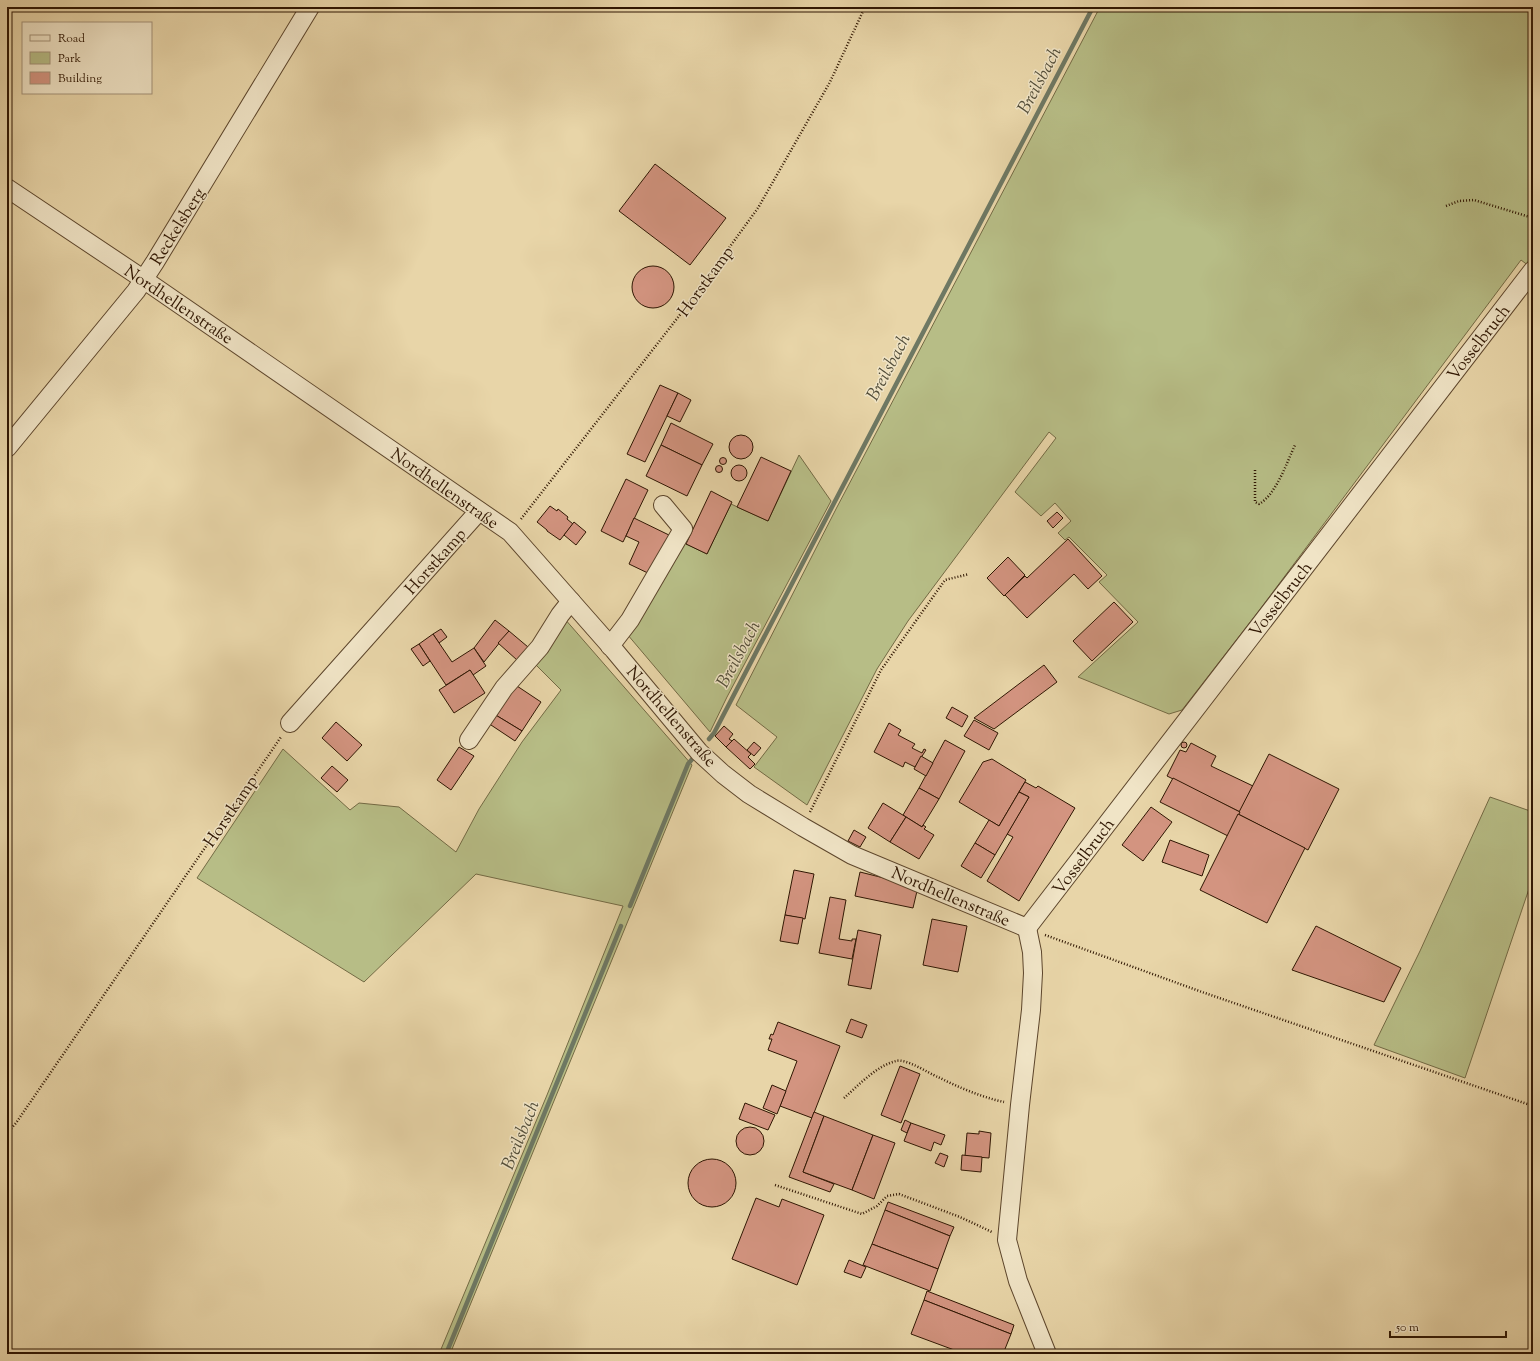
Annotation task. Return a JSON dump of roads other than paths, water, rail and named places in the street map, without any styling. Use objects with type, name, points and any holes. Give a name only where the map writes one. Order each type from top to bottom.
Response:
[{"type":"street","name":"Reckelsberg","points":[[7,448],[136,291],[310,7]]},
{"type":"street","name":"Nordhellenstraße","points":[[7,188],[143,279],[510,532],[610,646],[699,752],[723,774],[750,794],[803,827],[852,854],[1028,928],[1032,952],[1033,973],[1031,1010],[1006,1240],[1018,1281],[1047,1354]]},
{"type":"street","name":"Vosselbruch","points":[[1028,928],[1533,270]]},
{"type":"street","points":[[610,646],[630,620],[683,529],[663,505]]},
{"type":"street","name":"Horstkamp","points":[[290,723],[479,511]]},
{"type":"street","points":[[469,740],[504,688],[540,647],[571,601]]},
{"type":"waterway","name":"Breilsbach","points":[[709,739],[714,733],[1093,7]]},
{"type":"waterway","name":"Breilsbach","points":[[630,906],[688,764],[694,757]]},
{"type":"waterway","name":"Breilsbach","points":[[446,1354],[621,926]]}]
